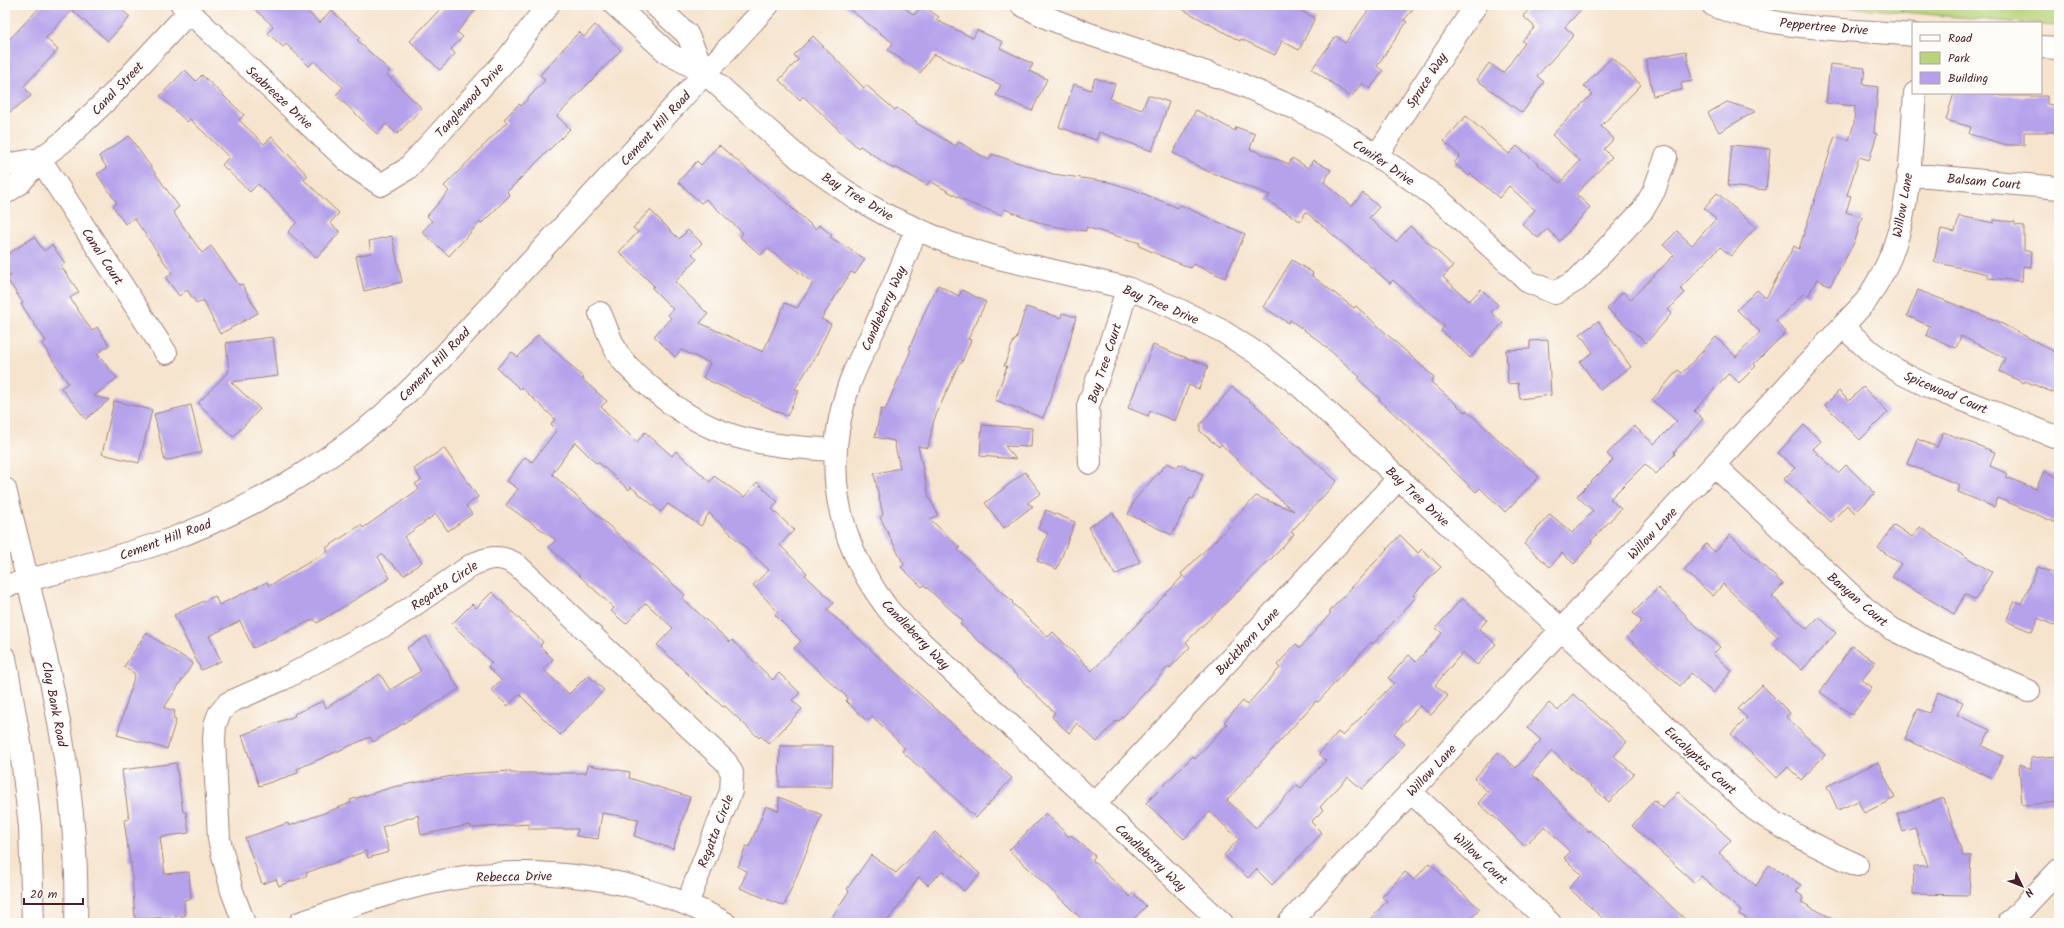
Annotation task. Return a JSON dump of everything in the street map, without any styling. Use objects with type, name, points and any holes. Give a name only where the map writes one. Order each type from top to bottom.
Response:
[{"type":"street","name":"Tanglewood Drive","points":[[381,185],[407,169],[507,59],[548,5]]},
{"type":"street","name":"Bay Tree Drive","points":[[615,5],[669,54],[705,73],[805,163],[854,197],[916,229],[949,242],[994,257],[1127,288],[1173,307],[1222,331],[1264,358],[1300,386],[1562,630]]},
{"type":"street","name":"Bay Tree Drive","points":[[655,5],[687,34],[705,73]]},
{"type":"street","name":"Cement Hill Road","points":[[5,586],[112,559],[202,527],[274,490],[316,464],[353,437],[390,408],[439,361],[768,5]]},
{"type":"street","name":"Conifer Drive","points":[[1022,5],[1052,12],[1130,49],[1186,65],[1240,84],[1297,109],[1377,155],[1440,200],[1530,282],[1555,293],[1577,280],[1643,210],[1654,191],[1666,157]]},
{"type":"street","name":"Spruce Way","points":[[1377,155],[1476,5]]},
{"type":"street","name":"Peppertree Drive","points":[[1713,5],[1753,18],[1783,23],[1912,35]]},
{"type":"street","name":"Seabreeze Drive","points":[[186,8],[353,166],[381,185]]},
{"type":"street","name":"Canal Street","points":[[5,193],[20,184],[40,159],[64,141],[112,95],[186,8]]},
{"type":"street","points":[[2042,47],[2059,48]]},
{"type":"street","name":"Willow Lane","points":[[1289,923],[1715,466],[1866,301],[1881,277],[1894,247],[1903,216],[1916,94]]},
{"type":"street","name":"Canal Street","points":[[5,164],[40,159]]},
{"type":"street","name":"Canal Court","points":[[40,159],[166,353]]},
{"type":"street","name":"Balsam Court","points":[[1908,174],[2059,188]]},
{"type":"street","name":"Candleberry Way","points":[[916,229],[906,258],[850,381],[840,414],[835,450],[836,484],[842,522],[860,567],[885,606],[932,652],[1222,923]]},
{"type":"street","name":"Bay Tree Court","points":[[1090,463],[1088,406],[1117,324],[1127,288]]},
{"type":"street","points":[[600,313],[617,354],[634,373],[662,398],[689,418],[721,433],[760,443],[835,450]]},
{"type":"street","name":"Spicewood Court","points":[[1843,327],[1871,352],[1901,373],[1932,388],[2059,438]]},
{"type":"street","name":"Banyan Court","points":[[1715,466],[1865,608],[1892,629],[1926,646],[2029,691]]},
{"type":"street","name":"Buckthorn Lane","points":[[1095,804],[1399,478]]},
{"type":"street","name":"Clay Bank Road","points":[[5,489],[28,580],[64,744],[74,824],[76,923]]},
{"type":"street","name":"Regatta Circle","points":[[244,923],[232,891],[220,839],[214,739],[215,726],[219,714],[228,703],[239,697],[283,679],[387,624],[482,559],[496,557],[507,559],[517,565],[726,762],[732,773],[730,791],[687,904]]},
{"type":"street","name":"Eucalyptus Court","points":[[1562,630],[1754,809],[1794,836],[1857,865]]},
{"type":"street","points":[[5,658],[20,742],[30,827],[33,923]]},
{"type":"street","name":"Willow Court","points":[[1411,792],[1550,923]]},
{"type":"street","points":[[2009,923],[2059,870]]},
{"type":"street","name":"Rebecca Drive","points":[[300,923],[394,892],[446,880],[493,874],[528,873],[570,876],[612,883],[655,893],[687,904],[725,923]]},
{"type":"path","points":[[1902,14],[1903,5]]},
{"type":"green space","points":[[1829,5],[2059,5],[2059,26],[2042,25],[2042,22],[2011,22]]},
{"type":"building","points":[[42,5],[116,5],[130,17],[108,41],[72,10],[46,38],[58,50],[24,86],[31,96],[5,116],[5,44]]},
{"type":"building","points":[[250,5],[300,5],[320,23],[331,10],[360,37],[357,40],[390,71],[386,74],[422,108],[397,134],[386,124],[377,134],[336,95],[343,87],[314,61],[309,66],[286,44],[283,47],[268,33],[273,26]]},
{"type":"building","points":[[444,5],[480,5],[457,32],[463,37],[451,49],[455,54],[440,70],[410,41]]},
{"type":"building","points":[[844,5],[901,5],[914,15],[922,5],[939,17],[936,20],[973,38],[977,30],[1003,42],[1000,48],[1033,64],[1029,71],[1047,79],[1032,111],[996,95],[1001,85],[934,54],[920,73],[888,50],[893,43]]},
{"type":"building","points":[[1175,5],[1289,5],[1315,18],[1299,50],[1282,41],[1275,55],[1241,39],[1240,41]]},
{"type":"building","points":[[1372,5],[1416,5],[1404,20],[1407,22],[1377,66],[1383,71],[1370,89],[1362,83],[1351,97],[1312,69],[1336,36],[1345,43]]},
{"type":"building","points":[[1533,5],[1585,5],[1565,27],[1574,35],[1537,76],[1544,82],[1522,113],[1477,80],[1489,63],[1503,73],[1525,43],[1522,41],[1535,27],[1523,16]]},
{"type":"building","points":[[595,25],[621,50],[557,116],[570,129],[507,192],[510,195],[482,223],[480,222],[449,256],[422,232],[432,221],[427,216],[449,191],[444,186],[507,122],[504,119],[519,104],[521,106],[545,80],[540,75],[579,32],[584,37]]},
{"type":"building","points":[[813,36],[864,88],[866,85],[895,110],[897,108],[917,122],[916,123],[956,146],[959,142],[989,160],[992,154],[1053,174],[1109,182],[1132,189],[1178,208],[1180,205],[1245,234],[1225,278],[1193,264],[1191,268],[1164,257],[1139,246],[1140,243],[1086,227],[1086,231],[1046,225],[1004,209],[1002,215],[969,203],[930,181],[927,185],[895,167],[894,169],[860,146],[858,148],[803,96],[800,100],[779,80],[798,60],[794,55]]},
{"type":"building","points":[[1686,51],[1692,81],[1681,83],[1682,90],[1653,96],[1646,59]]},
{"type":"building","points":[[1612,57],[1641,85],[1601,126],[1614,139],[1604,149],[1612,157],[1576,194],[1590,207],[1560,241],[1547,229],[1538,238],[1522,224],[1535,210],[1509,186],[1499,198],[1471,174],[1469,176],[1454,163],[1460,156],[1444,141],[1466,116],[1509,154],[1517,146],[1560,183],[1580,161],[1552,135],[1592,94],[1584,86]]},
{"type":"building","points":[[1830,64],[1865,68],[1863,85],[1878,87],[1874,133],[1877,134],[1869,160],[1859,157],[1847,195],[1851,196],[1846,212],[1862,217],[1855,241],[1830,286],[1817,279],[1808,296],[1803,294],[1776,321],[1786,332],[1754,364],[1756,366],[1739,383],[1729,373],[1694,411],[1703,419],[1674,452],[1675,454],[1656,474],[1645,464],[1610,499],[1621,509],[1591,541],[1592,542],[1574,564],[1562,553],[1550,567],[1524,544],[1550,514],[1572,533],[1593,511],[1577,496],[1613,460],[1607,454],[1634,426],[1654,444],[1677,421],[1652,400],[1678,370],[1682,373],[1716,337],[1736,357],[1760,332],[1737,310],[1757,290],[1766,298],[1794,246],[1799,249],[1835,136],[1849,140],[1854,124],[1855,106],[1826,103]]},
{"type":"building","points":[[185,70],[196,81],[202,75],[244,115],[239,120],[264,144],[272,137],[308,176],[304,180],[339,213],[330,223],[340,232],[317,258],[288,232],[297,222],[258,184],[250,192],[222,165],[229,157],[190,119],[187,122],[160,96]]},
{"type":"building","points":[[1095,78],[1115,84],[1110,99],[1142,110],[1148,95],[1169,102],[1152,151],[1099,132],[1096,140],[1059,127],[1074,84],[1091,90]]},
{"type":"building","points":[[1954,94],[2047,96],[2047,104],[2059,106],[2059,132],[2024,132],[2024,145],[2007,145],[1969,134],[1971,127],[1946,120]]},
{"type":"building","points":[[1727,102],[1756,111],[1719,132],[1708,113]]},
{"type":"building","points":[[1196,110],[1235,131],[1236,127],[1255,134],[1250,149],[1289,164],[1292,158],[1308,168],[1313,160],[1331,170],[1324,182],[1352,206],[1363,193],[1379,207],[1369,218],[1396,242],[1410,226],[1453,266],[1443,277],[1469,301],[1481,289],[1498,305],[1491,312],[1503,323],[1470,358],[1441,330],[1445,327],[1393,280],[1390,283],[1306,212],[1300,221],[1267,200],[1270,195],[1207,171],[1173,153]]},
{"type":"building","points":[[129,136],[179,207],[173,212],[202,253],[211,246],[239,285],[242,284],[258,313],[220,334],[203,300],[197,304],[187,290],[179,296],[166,278],[172,273],[134,218],[125,224],[113,206],[117,203],[97,174],[107,168],[99,156]]},
{"type":"building","points":[[719,145],[816,229],[819,225],[832,235],[830,237],[865,259],[855,274],[851,272],[821,319],[831,324],[817,354],[795,389],[799,391],[787,416],[703,378],[710,363],[681,350],[675,357],[654,336],[671,318],[668,315],[673,309],[652,288],[654,286],[619,252],[638,232],[633,228],[650,210],[679,239],[688,230],[702,243],[692,254],[697,259],[675,282],[708,314],[700,323],[763,352],[785,303],[797,308],[813,283],[767,248],[761,255],[740,237],[743,233],[706,199],[701,203],[678,182],[697,161],[701,165]]},
{"type":"building","points":[[1732,145],[1770,149],[1766,190],[1728,186]]},
{"type":"building","points":[[1717,193],[1756,227],[1731,256],[1720,247],[1680,288],[1685,293],[1668,310],[1672,313],[1646,343],[1607,309],[1623,292],[1631,299],[1674,255],[1663,245],[1677,231],[1692,245],[1716,219],[1704,208]]},
{"type":"building","points":[[1959,216],[1994,223],[1994,220],[2015,222],[2015,225],[2024,226],[2024,251],[2032,251],[2031,267],[2023,266],[2022,281],[1988,278],[1988,274],[1934,262],[1941,229],[1955,232]]},
{"type":"building","points":[[392,236],[402,282],[364,291],[356,256],[371,253],[369,241]]},
{"type":"building","points":[[34,237],[44,251],[52,245],[65,263],[61,266],[79,292],[70,298],[92,331],[97,327],[109,345],[97,354],[117,378],[94,396],[109,400],[86,419],[61,388],[68,383],[42,344],[46,341],[21,304],[23,303],[7,279],[11,276],[5,268],[5,256]]},
{"type":"building","points":[[1292,260],[1313,273],[1312,276],[1354,308],[1356,306],[1434,377],[1431,382],[1465,412],[1466,410],[1539,477],[1505,512],[1480,488],[1476,492],[1379,400],[1380,399],[1358,379],[1360,377],[1318,340],[1290,320],[1289,323],[1263,307]]},
{"type":"building","points":[[938,285],[959,296],[962,290],[986,302],[968,339],[971,340],[961,364],[959,363],[934,420],[928,448],[918,446],[929,497],[938,515],[930,519],[960,548],[958,550],[1048,637],[1053,632],[1092,671],[1183,576],[1181,574],[1232,524],[1231,523],[1256,496],[1294,511],[1263,485],[1221,444],[1219,447],[1200,431],[1200,425],[1232,387],[1261,410],[1282,432],[1337,481],[1291,532],[1294,534],[1274,556],[1186,642],[1190,647],[1170,668],[1169,666],[1119,721],[1117,720],[1097,742],[1077,723],[1069,733],[1052,717],[1055,713],[1011,670],[960,624],[963,621],[924,585],[922,587],[901,567],[904,565],[880,517],[883,515],[874,474],[900,468],[894,441],[875,437],[881,409],[885,410],[911,350],[909,349]]},
{"type":"building","points":[[1918,290],[1997,321],[2059,354],[2059,395],[2025,381],[2024,383],[1999,371],[2005,358],[1961,336],[1956,348],[1926,335],[1930,326],[1907,316]]},
{"type":"building","points":[[1026,307],[1061,318],[1062,313],[1076,317],[1065,358],[1043,418],[995,400],[1007,366],[1004,366],[1014,340],[1016,340]]},
{"type":"building","points":[[1598,321],[1631,367],[1600,390],[1580,362],[1593,352],[1580,334]]},
{"type":"building","points":[[538,335],[584,378],[582,379],[607,401],[601,407],[637,442],[645,432],[672,456],[676,451],[710,482],[714,476],[744,497],[757,482],[778,502],[772,509],[794,530],[780,545],[807,573],[805,575],[834,603],[827,610],[1012,778],[976,818],[922,767],[920,768],[902,751],[905,748],[872,716],[867,721],[846,701],[848,698],[794,648],[801,641],[775,615],[778,612],[753,585],[769,570],[709,513],[701,526],[668,504],[661,512],[631,487],[629,490],[598,462],[596,463],[575,442],[552,474],[685,595],[682,598],[730,642],[732,640],[773,680],[779,673],[800,693],[792,700],[802,709],[769,744],[761,736],[759,738],[725,706],[723,707],[657,645],[673,628],[646,603],[626,624],[611,611],[614,608],[549,547],[556,540],[506,505],[518,489],[507,481],[525,457],[532,462],[557,430],[551,424],[555,419],[521,387],[520,389],[497,368],[512,352],[518,357]]},
{"type":"building","points":[[273,337],[278,376],[231,382],[260,409],[233,437],[198,403],[229,371],[226,343]]},
{"type":"building","points":[[1548,340],[1551,395],[1520,399],[1518,383],[1508,384],[1506,350],[1530,349],[1530,341]]},
{"type":"building","points":[[1153,345],[1208,366],[1199,389],[1189,385],[1175,421],[1150,411],[1148,416],[1128,408]]},
{"type":"building","points":[[1863,387],[1888,412],[1860,440],[1825,405],[1839,391],[1849,401]]},
{"type":"building","points":[[114,401],[152,410],[139,463],[102,454]]},
{"type":"building","points":[[191,405],[202,452],[165,461],[154,414]]},
{"type":"building","points":[[982,425],[1032,428],[1031,447],[1005,446],[1016,459],[980,456]]},
{"type":"building","points":[[1804,425],[1821,441],[1813,449],[1838,473],[1846,465],[1875,493],[1855,513],[1847,505],[1831,522],[1784,479],[1795,468],[1778,453]]},
{"type":"building","points":[[1943,432],[1995,452],[1990,466],[2008,474],[2006,477],[2036,489],[2044,471],[2059,478],[2059,524],[1998,498],[1994,507],[1958,492],[1960,485],[1907,464],[1917,439],[1937,447]]},
{"type":"building","points":[[444,448],[478,497],[466,506],[472,514],[448,531],[436,514],[404,537],[422,562],[404,575],[381,554],[378,557],[390,578],[317,623],[314,619],[253,648],[240,621],[209,636],[221,661],[201,670],[174,615],[215,596],[219,605],[267,582],[269,586],[328,551],[326,548],[361,525],[363,528],[419,489],[415,484],[421,480],[414,469]]},
{"type":"building","points":[[1167,463],[1178,468],[1179,464],[1203,474],[1193,499],[1190,498],[1172,535],[1128,514],[1136,498]]},
{"type":"building","points":[[1025,472],[1041,493],[1027,503],[1033,506],[1004,528],[985,503]]},
{"type":"building","points":[[1046,510],[1075,522],[1057,569],[1037,561],[1048,533],[1038,529]]},
{"type":"building","points":[[1113,513],[1140,562],[1115,575],[1088,527]]},
{"type":"building","points":[[1894,525],[1912,537],[1920,527],[1944,544],[1992,572],[1975,600],[1965,594],[1954,614],[1892,577],[1901,564],[1878,548]]},
{"type":"building","points":[[1400,535],[1418,553],[1422,549],[1441,567],[1413,595],[1416,597],[1397,618],[1373,644],[1371,642],[1318,702],[1316,701],[1227,800],[1256,828],[1297,785],[1301,788],[1326,760],[1319,754],[1338,732],[1343,736],[1394,683],[1388,678],[1409,655],[1416,662],[1442,633],[1436,628],[1462,598],[1487,620],[1479,629],[1496,644],[1477,665],[1463,652],[1435,685],[1448,696],[1431,715],[1420,706],[1394,733],[1405,744],[1362,789],[1348,777],[1320,807],[1323,810],[1311,822],[1322,833],[1272,885],[1256,869],[1248,878],[1224,855],[1239,839],[1210,812],[1184,839],[1146,803],[1193,756],[1195,759],[1227,724],[1224,722],[1243,701],[1247,705],[1280,668],[1277,665],[1296,644],[1300,648],[1331,613],[1329,612]]},
{"type":"building","points":[[1730,535],[1783,584],[1772,596],[1795,618],[1807,629],[1819,617],[1836,633],[1802,670],[1772,643],[1778,637],[1723,584],[1713,596],[1684,570],[1706,544],[1715,552]]},
{"type":"building","points":[[2038,567],[2059,576],[2059,616],[2055,626],[2038,618],[2032,632],[2006,621],[2015,601],[2021,604]]},
{"type":"building","points":[[1658,588],[1686,615],[1685,616],[1720,647],[1713,654],[1732,671],[1713,693],[1691,673],[1680,686],[1627,637],[1642,621],[1633,613]]},
{"type":"building","points":[[492,592],[543,642],[540,646],[553,659],[543,669],[569,694],[588,675],[604,690],[560,735],[519,694],[508,706],[491,690],[501,680],[488,667],[492,663],[452,624],[472,604],[476,608]]},
{"type":"building","points":[[146,633],[193,663],[164,708],[175,711],[173,719],[176,720],[167,749],[117,735],[135,674],[124,667]]},
{"type":"building","points":[[426,636],[459,689],[373,742],[370,737],[297,769],[298,773],[259,786],[242,735],[295,716],[294,714],[323,701],[326,708],[380,674],[390,690],[421,671],[407,648]]},
{"type":"building","points":[[1852,646],[1875,662],[1862,680],[1872,687],[1852,715],[1820,692]]},
{"type":"building","points":[[1762,685],[1790,713],[1786,717],[1825,755],[1801,780],[1788,767],[1777,778],[1731,734],[1747,718],[1738,709]]},
{"type":"building","points":[[1938,692],[1963,702],[1957,715],[1990,730],[1982,746],[2003,756],[1992,778],[1905,739],[1918,709],[1929,713]]},
{"type":"building","points":[[1573,694],[1627,742],[1614,756],[1634,774],[1609,802],[1552,751],[1532,774],[1589,832],[1590,830],[1689,923],[1608,923],[1569,888],[1582,875],[1564,858],[1570,852],[1545,826],[1524,846],[1478,803],[1488,792],[1474,779],[1498,752],[1516,768],[1541,740],[1527,728],[1549,703],[1558,711]]},
{"type":"building","points":[[780,746],[833,746],[832,787],[779,787]]},
{"type":"building","points":[[2058,756],[2059,802],[2022,805],[2019,764],[2031,769],[2031,758]]},
{"type":"building","points":[[1878,762],[1895,798],[1864,813],[1858,801],[1838,810],[1827,786]]},
{"type":"building","points":[[176,763],[183,812],[186,812],[189,833],[160,837],[165,874],[189,872],[191,899],[184,900],[185,916],[135,919],[131,862],[130,863],[124,820],[129,819],[122,770]]},
{"type":"building","points":[[588,765],[630,772],[629,778],[690,797],[673,849],[634,836],[639,819],[602,813],[598,839],[576,836],[578,829],[529,829],[529,824],[471,828],[470,825],[421,835],[418,815],[382,827],[389,852],[368,858],[366,851],[306,873],[307,876],[279,886],[276,879],[262,884],[245,838],[288,823],[289,826],[351,803],[350,800],[393,787],[463,774],[510,771],[510,773],[586,773]]},
{"type":"building","points":[[1678,792],[1731,840],[1719,853],[1756,886],[1769,865],[1801,885],[1796,892],[1804,897],[1801,902],[1841,923],[1754,923],[1739,914],[1741,911],[1701,876],[1695,883],[1632,826],[1654,800],[1663,808]]},
{"type":"building","points":[[779,797],[822,815],[784,906],[740,888],[747,871],[738,867],[746,846],[749,847],[766,806],[779,811]]},
{"type":"building","points":[[1944,798],[1963,856],[1971,856],[1969,895],[1913,894],[1914,866],[1928,866],[1915,828],[1903,832],[1897,814]]},
{"type":"building","points":[[1046,813],[1069,837],[1071,835],[1095,856],[1092,860],[1130,897],[1133,893],[1146,906],[1130,923],[1086,923],[1009,850]]},
{"type":"building","points":[[935,832],[980,874],[964,891],[943,870],[928,885],[919,877],[886,923],[828,923],[849,891],[847,889],[871,855],[896,873]]},
{"type":"building","points":[[1429,863],[1480,909],[1467,923],[1366,923],[1387,901],[1382,897],[1405,872],[1414,880]]}]
